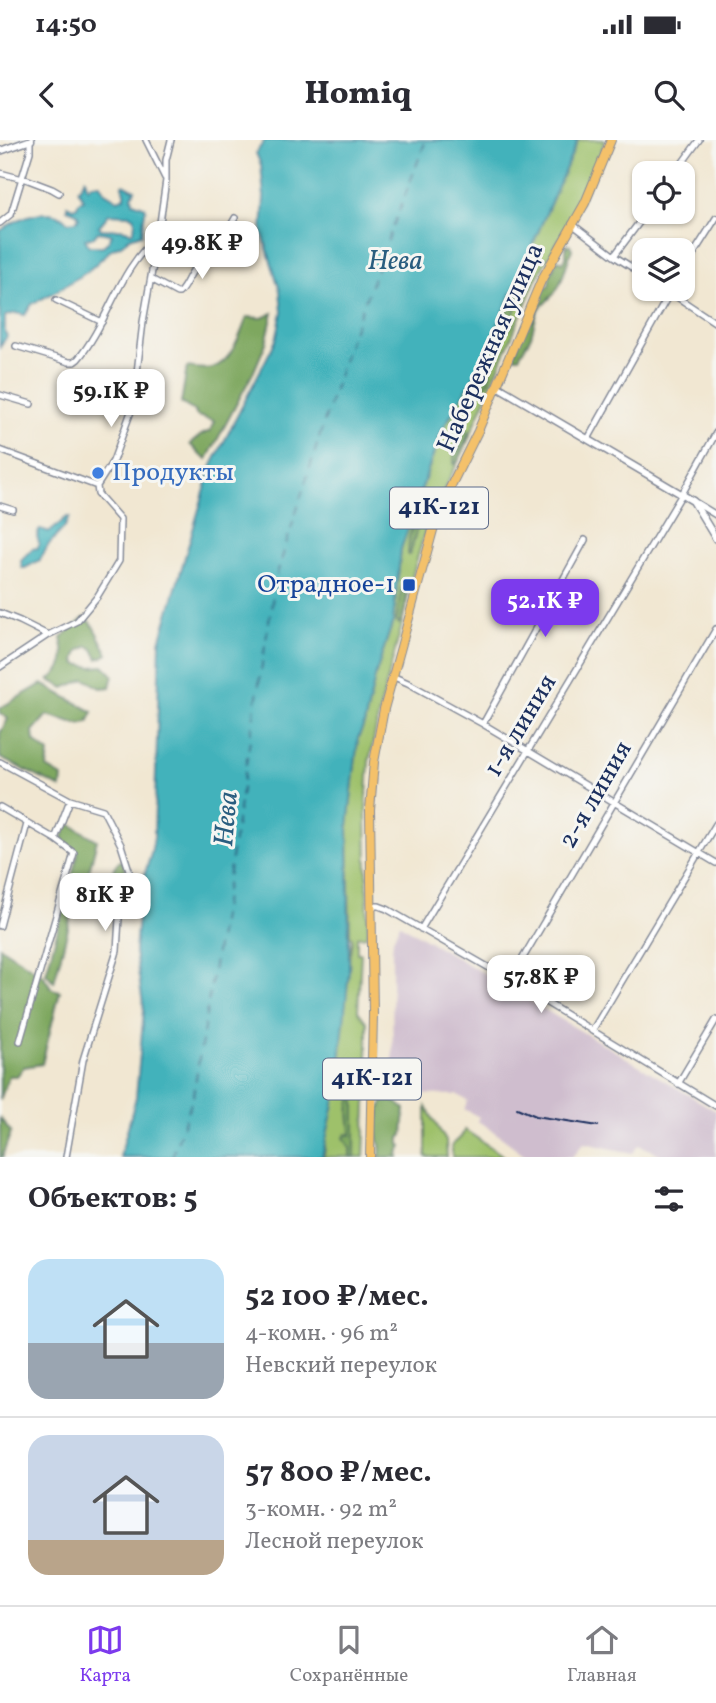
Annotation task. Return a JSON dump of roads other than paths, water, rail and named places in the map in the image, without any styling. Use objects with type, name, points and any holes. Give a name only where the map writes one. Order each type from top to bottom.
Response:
[{"type":"main road","name":"Набережная улица","points":[[371,906],[369,831],[377,738],[438,512],[470,449],[541,281],[595,182],[611,140]]},
{"type":"main road","name":"41К-121","points":[[370,1157],[373,1014],[371,906]]},
{"type":"street","points":[[0,151],[30,140],[30,152],[11,215],[0,223]]},
{"type":"street","points":[[146,140],[166,180]]},
{"type":"street","points":[[0,667],[48,635],[76,621],[97,597],[119,561],[120,519],[98,494],[97,486],[113,461],[133,406],[166,180],[166,160],[171,140]]},
{"type":"street","points":[[684,161],[699,140]]},
{"type":"street","points":[[0,173],[23,178],[59,193]]},
{"type":"street","points":[[151,279],[180,293],[192,270],[218,245],[235,218]]},
{"type":"street","points":[[695,251],[716,218]]},
{"type":"street","points":[[572,224],[632,267]]},
{"type":"street","points":[[614,256],[638,224]]},
{"type":"street","points":[[16,345],[74,362],[84,352],[129,272],[146,247],[158,237]]},
{"type":"street","points":[[56,300],[102,321]]},
{"type":"street","points":[[588,439],[663,301]]},
{"type":"street","points":[[685,301],[716,323]]},
{"type":"street","points":[[497,386],[716,515]]},
{"type":"street","points":[[0,395],[31,404]]},
{"type":"street","name":"1-я линия","points":[[421,929],[716,433]]},
{"type":"street","points":[[0,450],[97,486]]},
{"type":"street","points":[[693,501],[716,539]]},
{"type":"street","points":[[0,506],[13,510]]},
{"type":"street","points":[[483,724],[584,540]]},
{"type":"street","points":[[0,613],[48,635]]},
{"type":"street","name":"2-я линия","points":[[510,980],[716,629]]},
{"type":"street","points":[[392,676],[483,724],[716,863]]},
{"type":"street","points":[[0,762],[70,800],[103,810],[121,845],[129,870],[120,902],[117,951],[83,1060],[66,1157]]},
{"type":"street","points":[[55,839],[70,800]]},
{"type":"street","points":[[0,807],[74,853],[20,1041]]},
{"type":"street","points":[[0,926],[27,824]]},
{"type":"street","points":[[592,1031],[716,824]]},
{"type":"street","points":[[371,906],[387,909],[510,980],[716,1106]]},
{"type":"street","points":[[678,1084],[716,1020]]},
{"type":"water","name":"Нева","points":[[265,140],[578,140],[480,366],[441,432],[401,549],[393,621],[358,738],[348,826],[349,971],[337,1091],[322,1157],[120,1157],[136,1097],[144,1010],[135,952],[140,889],[154,837],[160,642],[212,465],[276,340],[282,312],[280,291],[262,232],[264,197],[261,165],[256,153]]},
{"type":"water","points":[[85,179],[88,188],[91,184],[100,184],[105,192],[118,200],[125,197],[122,186],[124,184],[135,190],[133,202],[146,209],[142,234],[112,249],[88,271],[32,304],[25,315],[16,313],[5,316],[7,336],[0,347],[0,231],[35,214],[51,213],[68,222],[76,221],[79,218],[77,213],[67,209],[67,205],[73,208],[84,200],[78,190]],"holes":[[[109,214],[134,217],[134,231],[131,233],[121,229],[101,229],[99,226]],[[98,232],[112,235],[103,246],[89,246],[85,239],[94,237]]]},
{"type":"water","points":[[70,517],[64,528],[49,544],[40,560],[22,568],[21,560],[32,549],[38,548],[37,536],[40,529],[50,532]]},
{"type":"railway","points":[[517,1108],[536,1116],[598,1126]]},
{"type":"place","name":"Продукты","points":[[98,473]]},
{"type":"place","name":"Отрадное-1","points":[[409,585]]}]
